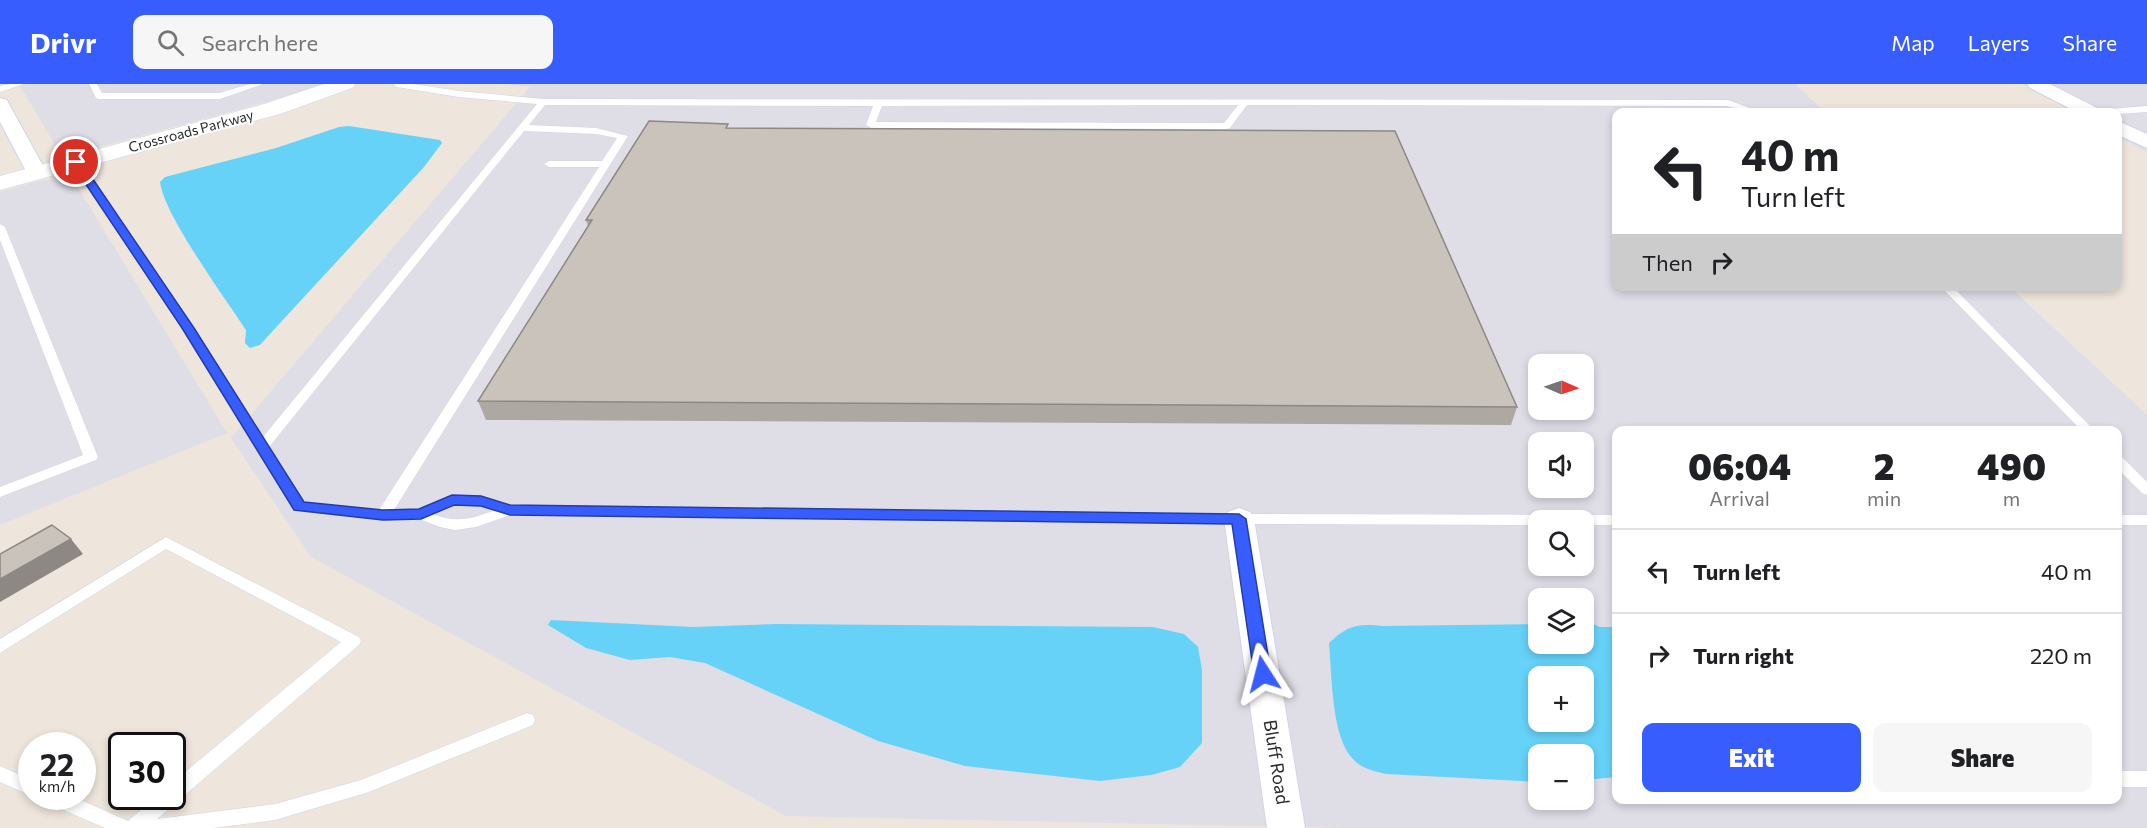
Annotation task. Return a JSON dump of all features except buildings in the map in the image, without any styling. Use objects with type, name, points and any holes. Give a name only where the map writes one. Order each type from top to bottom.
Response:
[{"type":"street","name":"Crossroads Parkway","points":[[0,183],[272,110],[345,84]]},
{"type":"street","points":[[2036,84],[2082,108]]},
{"type":"street","points":[[0,104],[37,173]]},
{"type":"street","points":[[2122,129],[2147,142]]},
{"type":"street","name":"Bluff Road","points":[[1239,519],[1286,828]]},
{"type":"lane","points":[[0,89],[20,84]]},
{"type":"lane","points":[[93,84],[99,96],[220,96],[259,84]]},
{"type":"lane","points":[[397,84],[459,94],[543,102],[1728,103],[1744,108]]},
{"type":"lane","points":[[262,447],[543,102]]},
{"type":"lane","points":[[878,104],[871,125],[1227,126],[1244,102]]},
{"type":"lane","points":[[2122,111],[2147,109]]},
{"type":"lane","points":[[383,515],[623,136],[596,131],[523,128]]},
{"type":"lane","points":[[76,162],[188,328],[299,507],[383,515],[421,514],[452,500],[481,501],[510,510],[1239,519],[1612,520]]},
{"type":"lane","points":[[549,164],[605,164]]},
{"type":"lane","points":[[0,227],[91,457],[0,492]]},
{"type":"lane","points":[[1950,291],[2084,426]]},
{"type":"lane","points":[[2122,465],[2147,490]]},
{"type":"lane","points":[[421,514],[441,525],[468,524],[477,523],[510,510]]},
{"type":"lane","points":[[2122,520],[2147,520]]},
{"type":"lane","points":[[0,647],[166,542],[353,641],[186,782]]},
{"type":"lane","points":[[148,828],[275,812],[363,787],[527,720]]},
{"type":"lane","points":[[0,774],[18,782]]},
{"type":"lane","points":[[2122,779],[2147,779]]},
{"type":"lane","points":[[83,810],[125,828]]},
{"type":"lane","points":[[133,828],[154,810]]},
{"type":"shaded area","points":[[19,84],[321,84],[292,95],[62,157]]},
{"type":"shaded area","points":[[505,84],[1795,84],[1821,108],[1612,108],[1612,291],[2014,291],[2147,415],[2147,828],[1346,828],[786,816],[311,557],[231,438],[530,87]]},
{"type":"shaded area","points":[[2022,84],[2147,84],[2147,152],[2122,138],[2122,108],[2067,108]]},
{"type":"shaded area","points":[[42,180],[74,181],[227,433],[0,525],[0,192]]},
{"type":"water","points":[[349,126],[440,140],[442,143],[424,167],[260,345],[250,348],[245,343],[246,330],[172,215],[160,182],[165,177]]},
{"type":"water","points":[[551,620],[693,627],[776,624],[1153,627],[1184,634],[1198,647],[1202,670],[1202,743],[1180,767],[1151,775],[1100,781],[965,766],[878,741],[705,663],[670,657],[630,660],[586,648],[548,625]]},
{"type":"water","points":[[1528,624],[1528,654],[1594,654],[1594,624],[1612,627],[1612,777],[1594,779],[1594,744],[1528,744],[1528,781],[1386,774],[1360,765],[1346,749],[1340,736],[1334,704],[1329,643],[1353,627]]},
{"type":"route","points":[[76,162],[188,328],[299,507],[383,515],[421,514],[452,500],[481,501],[510,510],[1239,519],[1263,674]]}]
